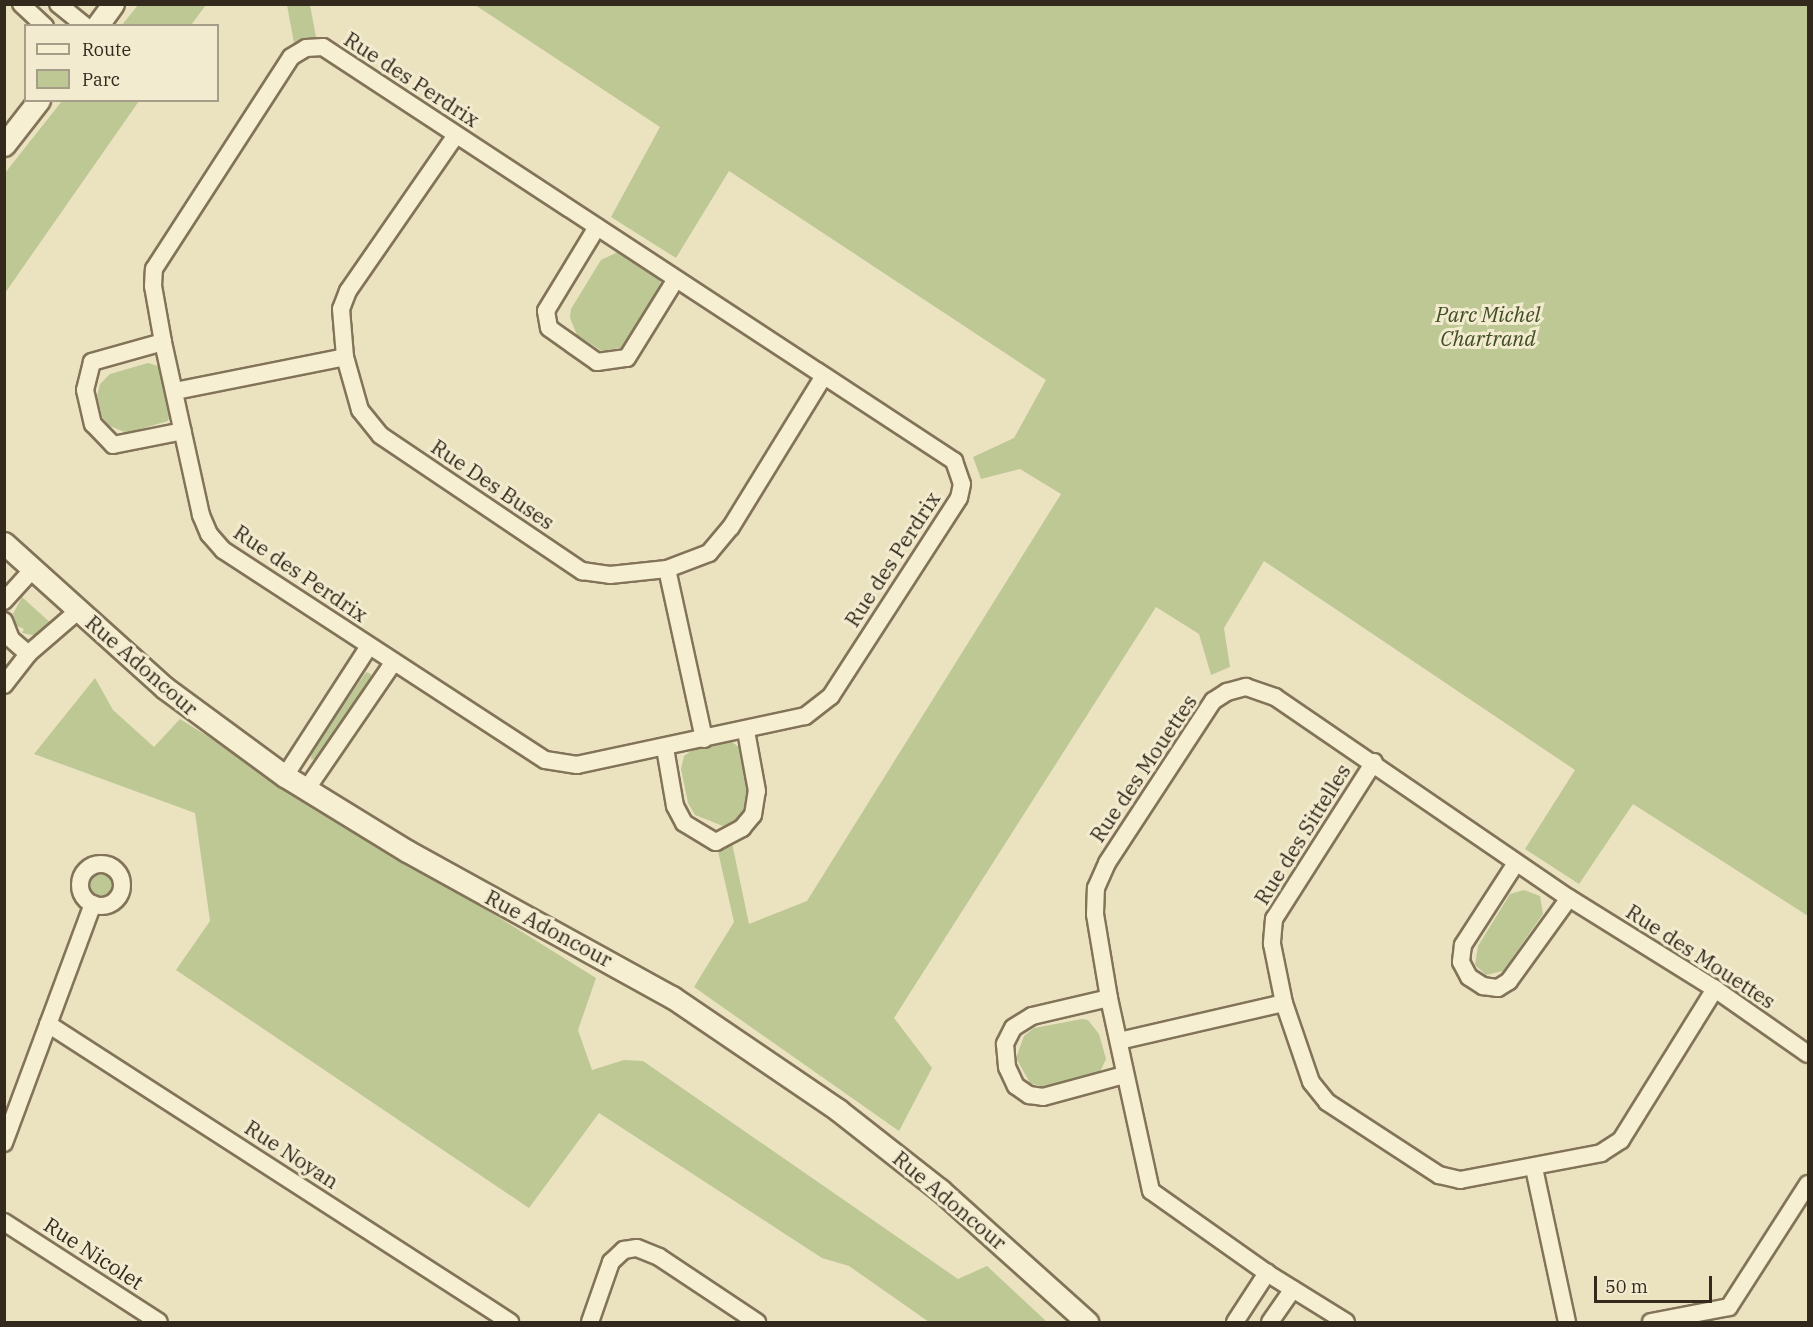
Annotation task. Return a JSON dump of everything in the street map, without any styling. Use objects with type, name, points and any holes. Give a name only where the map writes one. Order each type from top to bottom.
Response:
[{"type":"street","points":[[21,4],[43,24]]},
{"type":"street","points":[[58,4],[83,24]]},
{"type":"street","points":[[98,24],[113,4]]},
{"type":"street","name":"Rue des Perdrix","points":[[323,47],[456,135],[954,461],[962,484],[958,498],[831,696],[805,716],[577,765],[545,760],[223,550],[209,534],[201,514],[163,342],[153,286],[157,261],[291,57],[306,48],[323,47]]},
{"type":"street","points":[[4,145],[37,102]]},
{"type":"street","name":"Rue Des Buses","points":[[456,135],[348,291],[340,309],[345,357],[360,410],[369,425],[582,571],[610,575],[667,569],[709,554],[731,527],[824,376]]},
{"type":"street","points":[[597,227],[546,311],[549,328],[597,362],[627,358],[676,279]]},
{"type":"street","points":[[163,342],[92,362],[85,390],[93,424],[112,445],[183,431]]},
{"type":"street","points":[[175,392],[345,357]]},
{"type":"street","name":"Rue Adoncour","points":[[4,543],[192,710],[285,776],[407,851],[596,953],[756,1051],[940,1190],[1087,1323]]},
{"type":"street","points":[[4,601],[33,569]]},
{"type":"street","points":[[667,569],[704,739]]},
{"type":"street","points":[[4,686],[28,654],[79,610]]},
{"type":"street","points":[[6,630],[28,654]]},
{"type":"street","name":"Rue des Perdrix","points":[[285,776],[369,646]]},
{"type":"street","points":[[306,790],[393,663]]},
{"type":"street","name":"Rue des Mouettes","points":[[1346,1323],[1267,1273],[1151,1191],[1109,998],[1095,914],[1096,888],[1107,863],[1213,701],[1227,692],[1246,687],[1275,698],[1374,762],[1516,863],[1715,989],[1809,1054]]},
{"type":"street","points":[[664,748],[675,806],[684,822],[716,842],[742,828],[753,815],[757,791],[746,730]]},
{"type":"street","name":"Rue des Sittelles","points":[[1374,762],[1274,919],[1272,944],[1284,1003],[1311,1082],[1327,1102],[1439,1175],[1460,1180],[1534,1168],[1601,1153],[1622,1140],[1715,989]]},
{"type":"street","points":[[1516,863],[1462,945],[1461,962],[1469,977],[1484,986],[1498,988],[1509,981],[1569,898]]},
{"type":"street","points":[[4,1143],[93,904]]},
{"type":"street","points":[[1109,998],[1032,1016],[1012,1028],[1005,1044],[1007,1067],[1016,1086],[1029,1095],[1043,1097],[1124,1075]]},
{"type":"street","points":[[1119,1041],[1284,1003]]},
{"type":"street","name":"Rue Noyan","points":[[48,1024],[510,1323]]},
{"type":"street","points":[[1534,1168],[1568,1323]]},
{"type":"street","points":[[1651,1323],[1729,1307],[1809,1184]]},
{"type":"street","name":"Rue Nicolet","points":[[4,1222],[159,1323]]},
{"type":"street","points":[[590,1323],[608,1268],[624,1250],[637,1248],[650,1251],[757,1323]]},
{"type":"street","points":[[1235,1323],[1267,1273]]},
{"type":"street","points":[[1270,1323],[1293,1289]]},
{"type":"green space","points":[[139,4],[206,5],[192,24],[123,24]]},
{"type":"green space","points":[[287,5],[310,5],[316,37],[294,43]]},
{"type":"green space","name":"Parc Michel Chartrand","points":[[475,5],[1808,5],[1808,916],[1633,804],[1579,884],[1525,849],[1575,770],[1264,561],[1224,628],[1230,667],[1211,675],[1199,634],[1156,607],[894,1018],[932,1068],[899,1131],[694,987],[734,922],[717,847],[732,843],[749,924],[807,901],[1061,494],[1020,469],[981,479],[973,457],[1014,438],[1046,380],[729,171],[676,258],[611,217],[660,127]]},
{"type":"green space","points":[[61,102],[138,102],[5,293],[5,173]]},
{"type":"green space","points":[[620,251],[656,270],[662,287],[625,347],[602,351],[577,335],[570,318],[571,309],[601,260]]},
{"type":"green space","points":[[148,363],[161,367],[173,404],[168,421],[127,433],[110,426],[102,417],[97,396],[100,384],[110,374]]},
{"type":"green space","points":[[22,597],[54,626],[37,636],[22,633],[24,629],[15,625],[13,614]]},
{"type":"green space","points":[[366,672],[371,674],[372,680],[317,760],[311,759],[312,750]]},
{"type":"green space","points":[[95,678],[113,710],[154,747],[180,719],[596,978],[578,1030],[592,1070],[624,1060],[643,1061],[958,1279],[987,1266],[1047,1322],[929,1322],[849,1266],[822,1258],[599,1113],[529,1208],[176,970],[210,921],[195,813],[34,754]]},
{"type":"green space","points":[[721,741],[732,742],[743,750],[753,792],[750,808],[738,820],[723,826],[695,815],[688,803],[681,769],[684,756],[695,748]]},
{"type":"green space","points":[[101,874],[109,877],[112,885],[109,893],[101,896],[93,893],[90,885],[93,877]]},
{"type":"green space","points":[[1524,890],[1540,896],[1543,914],[1503,971],[1486,975],[1475,965],[1478,946],[1510,894]]},
{"type":"green space","points":[[1082,1019],[1088,1020],[1099,1034],[1106,1059],[1099,1074],[1047,1088],[1030,1083],[1016,1058],[1024,1036],[1034,1028]]}]
